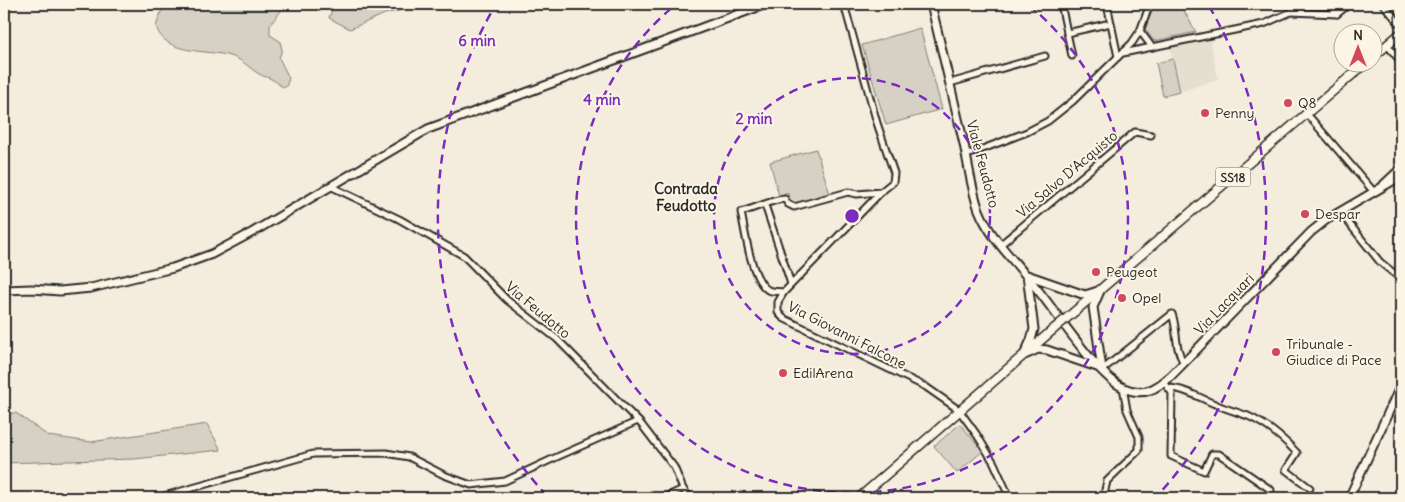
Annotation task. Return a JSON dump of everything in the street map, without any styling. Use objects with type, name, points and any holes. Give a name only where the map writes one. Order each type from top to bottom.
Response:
[{"type":"main road","points":[[1382,49],[1401,33]]},
{"type":"main road","name":"SS18","points":[[859,498],[959,410],[1355,72]]},
{"type":"street","points":[[4,290],[60,291],[91,288],[174,268],[212,254],[236,242],[428,129],[766,4]]},
{"type":"street","name":"Via Giovanni Falcone","points":[[844,4],[894,173],[893,182],[791,284],[778,302],[778,312],[783,318],[926,387],[959,410],[982,442],[1008,494]]},
{"type":"street","name":"Viale Feudotto","points":[[931,4],[979,210],[1000,245],[1027,275],[1070,332]]},
{"type":"street","points":[[1061,4],[1072,56]]},
{"type":"street","points":[[1107,4],[1121,55]]},
{"type":"street","points":[[966,155],[1027,132],[1048,121],[1073,101],[1132,43],[1140,31],[1150,4]]},
{"type":"street","points":[[1121,55],[1264,24],[1291,12],[1300,4]]},
{"type":"street","points":[[1332,4],[1337,14]]},
{"type":"street","points":[[1291,12],[1337,14],[1350,4]]},
{"type":"street","points":[[1383,4],[1401,25]]},
{"type":"street","points":[[1067,32],[1111,23]]},
{"type":"street","points":[[1140,31],[1152,47]]},
{"type":"street","points":[[1387,45],[1401,62]]},
{"type":"street","points":[[950,83],[1045,56]]},
{"type":"street","points":[[1307,114],[1374,192],[1401,167]]},
{"type":"street","name":"Via Salvo D'Acquisto","points":[[1000,245],[1135,132],[1151,135]]},
{"type":"street","name":"Via Lacquari","points":[[1070,332],[1102,370],[1123,387],[1145,392],[1166,385],[1184,363],[1311,232],[1340,212],[1401,176]]},
{"type":"street","name":"Via Feudotto","points":[[330,186],[400,219],[464,256],[507,300],[557,340],[638,421],[674,467],[683,489],[690,498]]},
{"type":"street","points":[[784,292],[769,291],[758,280],[748,247],[741,212],[765,205],[777,199],[785,199],[788,204],[794,207],[848,192],[857,194],[882,192]]},
{"type":"street","points":[[765,205],[791,284]]},
{"type":"street","points":[[1340,212],[1380,262],[1401,279]]},
{"type":"street","points":[[1024,355],[1034,329],[1027,275],[1085,295],[1100,291]]},
{"type":"street","points":[[1100,291],[1093,308],[1102,370]]},
{"type":"street","points":[[1102,370],[1172,314],[1175,324],[1178,355],[1184,363]]},
{"type":"street","points":[[1024,355],[1038,349],[1047,350],[1088,363],[1102,370]]},
{"type":"street","points":[[1166,385],[1225,409],[1248,416],[1267,428],[1289,444],[1297,453],[1286,470],[1310,488]]},
{"type":"street","points":[[1166,385],[1172,393],[1171,456],[1204,471],[1212,454],[1219,454],[1271,490]]},
{"type":"street","points":[[1349,498],[1401,385]]},
{"type":"street","points":[[1105,490],[1107,481],[1139,450],[1139,437],[1127,410],[1123,387]]},
{"type":"street","points":[[157,498],[313,454],[386,453],[409,457],[444,475],[471,485],[505,481],[638,421]]},
{"type":"street","points":[[663,498],[683,489]]},
{"type":"shaded area","points":[[167,4],[291,4],[292,7],[284,7],[270,25],[270,35],[280,41],[282,50],[279,58],[289,78],[286,87],[259,74],[234,57],[188,50],[168,42],[161,36],[156,26],[161,12]]},
{"type":"shaded area","points":[[334,4],[427,4],[385,14],[350,29],[329,18]]},
{"type":"shaded area","points":[[1155,4],[1180,4],[1196,32],[1154,41],[1145,29]]},
{"type":"shaded area","points":[[920,28],[942,109],[886,125],[862,45]]},
{"type":"shaded area","points":[[1210,39],[1218,79],[1180,92],[1170,48]]},
{"type":"shaded area","points":[[1173,59],[1180,92],[1163,96],[1156,63]]},
{"type":"shaded area","points":[[816,149],[830,194],[794,204],[789,201],[788,193],[779,196],[770,162]]},
{"type":"shaded area","points":[[4,413],[16,413],[48,436],[91,442],[207,424],[221,450],[134,459],[4,463]]},
{"type":"shaded area","points":[[960,424],[983,451],[957,473],[934,446]]},
{"type":"place","name":"Q8","points":[[1288,103]]},
{"type":"place","name":"Penny","points":[[1205,113]]},
{"type":"place","name":"Despar","points":[[1305,214]]},
{"type":"place","name":"Peugeot","points":[[1096,272]]},
{"type":"place","name":"Opel","points":[[1122,298]]},
{"type":"place","name":"Tribunale - Giudice di Pace","points":[[1276,352]]},
{"type":"place","name":"EdilArena","points":[[783,373]]},
{"type":"district","name":"Contrada Feudotto","points":[[686,196]]}]
